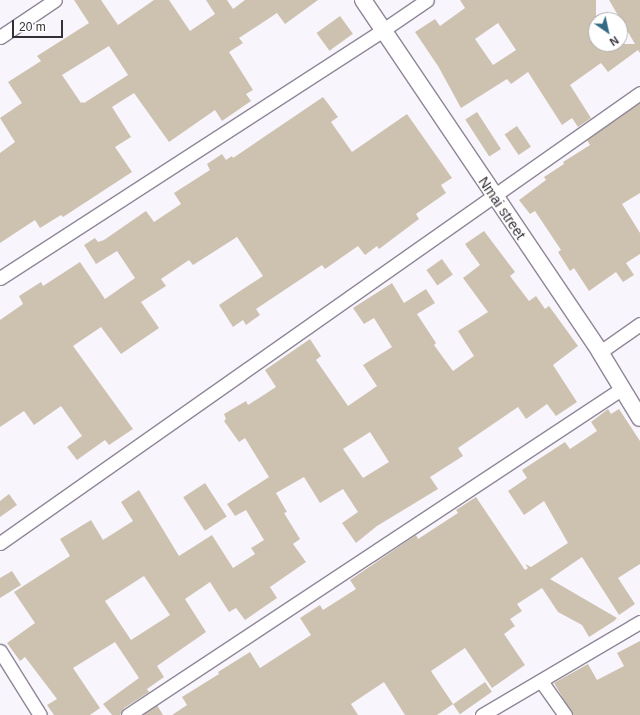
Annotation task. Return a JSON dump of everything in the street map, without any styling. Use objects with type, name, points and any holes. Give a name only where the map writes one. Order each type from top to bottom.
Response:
[{"type":"street","points":[[0,37],[55,0]]},
{"type":"street","name":"Nmai street","points":[[363,0],[600,352],[621,389],[640,418]]},
{"type":"street","points":[[0,278],[427,0]]},
{"type":"street","points":[[0,543],[640,93]]},
{"type":"street","points":[[600,352],[640,324]]},
{"type":"street","points":[[128,715],[621,389]]},
{"type":"street","points":[[482,715],[640,622]]},
{"type":"street","points":[[0,651],[40,715]]},
{"type":"street","points":[[541,681],[565,715]]},
{"type":"building","points":[[74,0],[101,0],[118,25],[154,0],[169,0],[190,31],[215,14],[206,0],[227,0],[233,9],[245,0],[318,0],[285,24],[277,13],[239,38],[243,43],[229,52],[253,90],[246,94],[251,101],[222,121],[215,110],[169,142],[134,93],[112,107],[131,137],[115,147],[132,172],[63,217],[61,215],[40,228],[35,220],[0,243],[0,153],[15,142],[0,118],[22,103],[8,82],[41,61],[37,56],[89,23]],"holes":[[[109,46],[128,75],[84,103],[81,103],[62,75]]]},
{"type":"building","points":[[460,0],[596,0],[596,12],[588,12],[588,52],[628,52],[628,44],[635,44],[628,32],[628,12],[616,12],[609,0],[640,0],[640,53],[638,50],[608,72],[601,63],[570,85],[591,118],[578,127],[572,118],[562,125],[528,72],[511,84],[507,79],[461,108],[438,66],[415,32],[435,19],[440,26],[465,8]],"holes":[[[498,23],[516,50],[493,65],[475,39]]]},
{"type":"building","points":[[340,16],[353,34],[329,51],[317,33]]},
{"type":"building","points":[[323,97],[338,117],[331,122],[352,152],[407,114],[452,178],[441,185],[446,193],[416,214],[419,219],[379,249],[377,246],[365,255],[358,246],[325,269],[322,265],[256,309],[260,315],[246,325],[243,320],[233,327],[219,305],[263,276],[237,237],[193,265],[189,260],[161,279],[166,286],[141,302],[159,328],[121,354],[101,327],[73,346],[133,429],[109,445],[105,440],[77,460],[67,447],[82,436],[61,406],[34,425],[24,411],[0,427],[0,320],[23,304],[19,296],[41,282],[43,286],[80,262],[105,299],[135,278],[117,251],[96,264],[84,245],[95,238],[98,242],[104,240],[146,211],[154,222],[181,204],[174,193],[210,170],[207,164],[222,154],[226,160],[232,156],[233,158]]},
{"type":"building","points":[[640,103],[640,193],[622,204],[640,233],[640,254],[626,263],[634,275],[623,282],[616,272],[589,291],[574,268],[570,271],[558,252],[561,250],[535,211],[530,214],[519,200],[546,180],[544,177],[564,164],[563,162],[590,145],[587,140]]},
{"type":"building","points":[[477,112],[501,149],[489,157],[465,120]]},
{"type":"building","points":[[517,126],[531,147],[519,155],[505,134]]},
{"type":"building","points":[[484,231],[515,272],[510,276],[529,301],[536,296],[545,309],[549,306],[578,346],[553,365],[577,402],[556,416],[547,404],[526,419],[518,407],[458,448],[463,456],[430,477],[438,489],[377,526],[356,543],[342,523],[358,512],[343,489],[320,503],[304,477],[276,493],[287,512],[284,513],[300,539],[293,544],[306,562],[270,587],[277,598],[245,620],[236,608],[229,612],[210,582],[185,599],[206,632],[157,666],[164,677],[147,689],[149,692],[124,708],[120,715],[112,715],[103,704],[139,678],[115,642],[73,668],[100,708],[90,715],[54,715],[47,705],[57,699],[25,657],[20,661],[7,643],[35,623],[14,592],[70,556],[60,539],[91,520],[103,540],[133,521],[121,502],[139,490],[179,556],[212,535],[233,568],[255,554],[251,548],[264,540],[246,510],[235,516],[227,504],[269,477],[245,438],[239,442],[224,421],[226,419],[224,414],[246,401],[248,405],[276,387],[265,370],[310,339],[321,356],[316,360],[348,406],[377,386],[363,365],[392,347],[374,318],[364,324],[353,308],[392,283],[404,303],[426,289],[435,303],[417,314],[436,343],[434,345],[453,371],[474,356],[458,331],[488,312],[463,278],[480,265],[465,244]],"holes":[[[370,432],[389,462],[363,478],[343,449]],[[144,576],[170,615],[131,640],[105,601]]]},
{"type":"building","points":[[442,259],[453,275],[437,285],[426,270]]},
{"type":"building","points":[[608,409],[611,414],[619,409],[640,441],[640,564],[618,578],[635,604],[619,615],[582,557],[550,579],[617,618],[614,621],[589,637],[582,625],[558,612],[542,588],[517,604],[522,611],[510,619],[515,626],[504,634],[525,665],[492,688],[465,648],[431,671],[453,704],[437,715],[405,715],[384,682],[351,704],[358,715],[172,715],[187,705],[182,697],[219,674],[218,672],[250,652],[260,668],[311,635],[300,618],[320,605],[323,610],[356,589],[350,580],[416,535],[418,539],[458,513],[456,510],[476,497],[525,570],[528,568],[525,564],[531,567],[568,543],[544,501],[524,515],[508,491],[527,478],[522,470],[565,442],[570,449],[597,431],[591,422]]},
{"type":"building","points":[[205,483],[227,517],[205,531],[183,497]]},
{"type":"building","points":[[9,494],[17,505],[0,517],[0,501]]},
{"type":"building","points":[[12,571],[21,585],[0,598],[0,578]]},
{"type":"building","points":[[640,641],[640,715],[573,715],[554,683],[588,664],[597,680],[624,666],[617,653]]},
{"type":"building","points":[[485,682],[492,692],[460,714],[453,704]]},
{"type":"building","points":[[157,705],[163,715],[142,715]]}]
